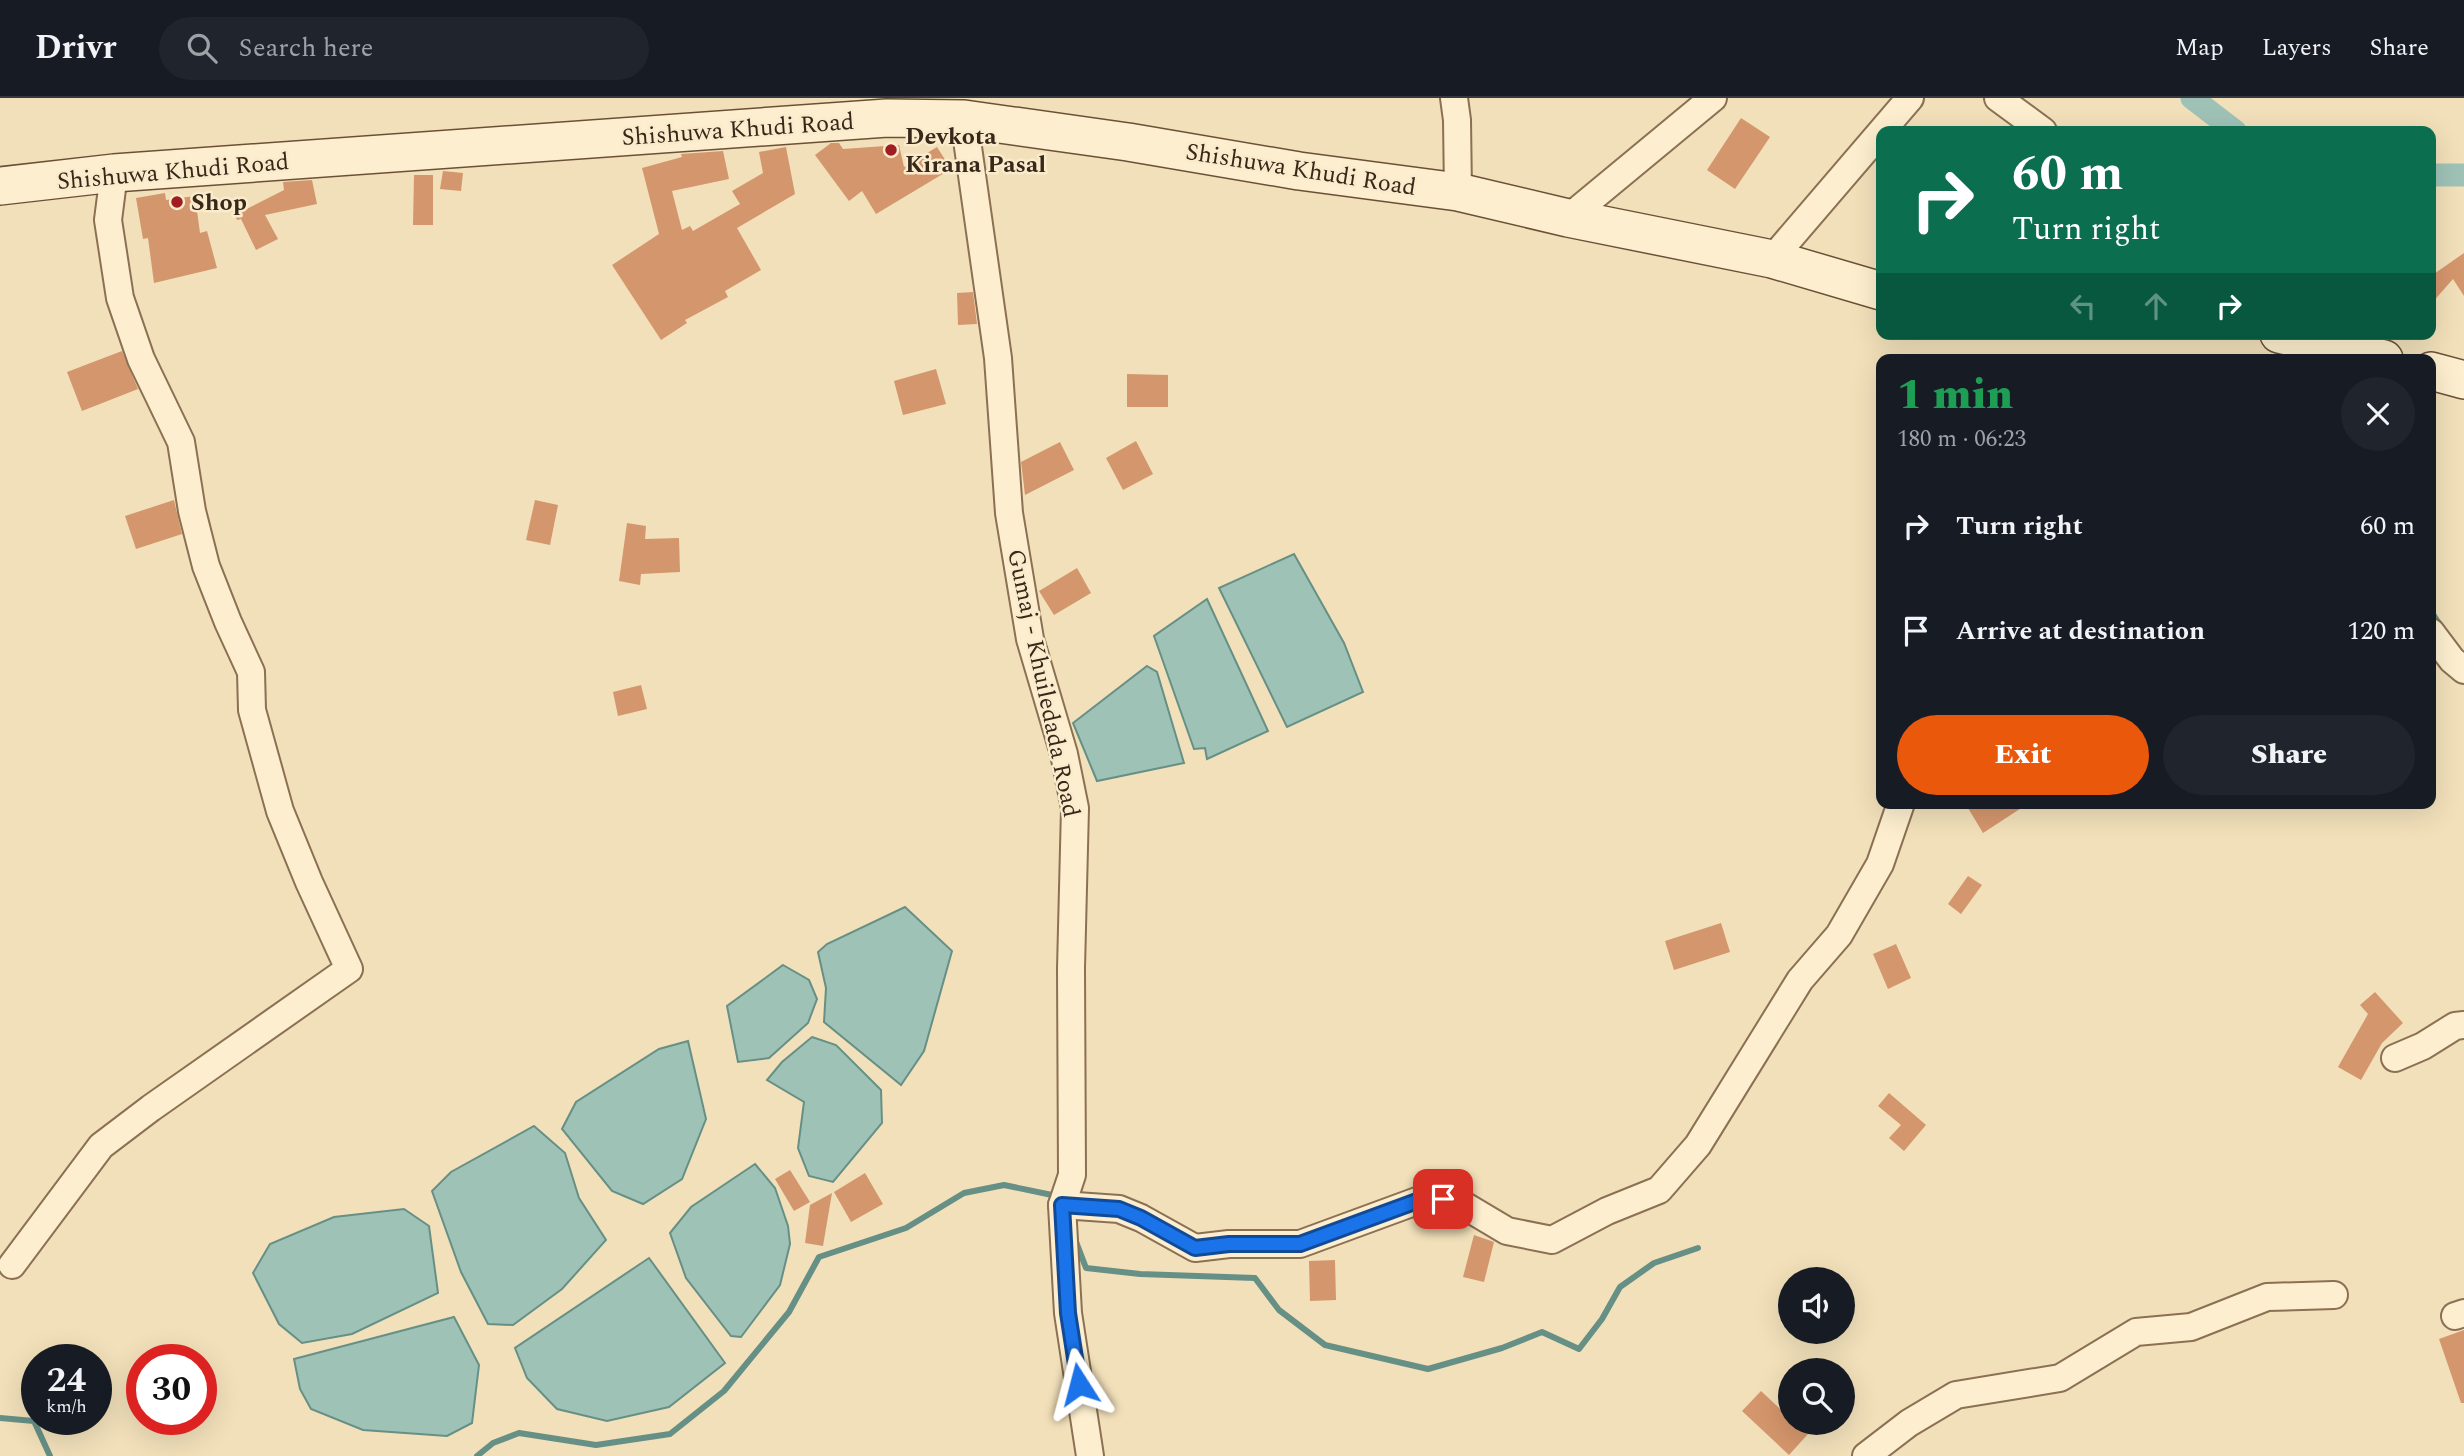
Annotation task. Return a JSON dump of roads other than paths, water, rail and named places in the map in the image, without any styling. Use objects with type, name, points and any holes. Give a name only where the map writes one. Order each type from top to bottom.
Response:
[{"type":"main road","name":"Shishuwa Khudi Road","points":[[0,186],[114,173],[901,108],[1299,171],[1458,192],[1568,218],[1772,259],[1876,290]]},
{"type":"main road","points":[[2303,340],[2358,354]]},
{"type":"main road","points":[[2436,372],[2464,380]]},
{"type":"street","points":[[1454,98],[1458,192]]},
{"type":"street","points":[[1568,218],[1713,98]]},
{"type":"street","points":[[1886,126],[1910,98]]},
{"type":"street","points":[[1998,98],[2036,126]]},
{"type":"street","name":"Gumaj - Khuiledada Road","points":[[964,119],[998,358],[1009,513],[1030,639],[1064,754],[1075,808],[1071,968],[1072,1175],[1062,1205],[1068,1313],[1090,1456]]},
{"type":"street","points":[[1772,259],[1876,138]]},
{"type":"street","points":[[12,1265],[101,1146],[150,1108],[349,969],[280,811],[252,710],[251,672],[206,566],[192,511],[181,442],[141,359],[120,298],[108,220],[114,173]]},
{"type":"street","points":[[2436,639],[2452,660],[2464,670]]},
{"type":"street","points":[[1062,1205],[1119,1209],[1195,1248],[1229,1244],[1300,1244],[1417,1201],[1443,1199],[1460,1203],[1507,1231],[1552,1240],[1607,1211],[1659,1190],[1698,1145],[1800,980],[1839,935],[1880,864],[1899,809]]},
{"type":"street","points":[[2395,1058],[2464,1024]]},
{"type":"street","points":[[1866,1456],[1909,1423],[1956,1395],[2060,1378],[2136,1332],[2192,1326],[2267,1297],[2334,1295]]},
{"type":"water","points":[[1294,554],[1344,643],[1363,692],[1287,727],[1219,588]]},
{"type":"water","points":[[1207,599],[1268,731],[1207,759],[1205,748],[1194,749],[1154,636]]},
{"type":"water","points":[[1147,666],[1157,672],[1184,763],[1097,781],[1073,723]]},
{"type":"water","points":[[905,907],[952,951],[924,1051],[901,1085],[824,1022],[826,988],[818,952],[827,944]]},
{"type":"water","points":[[783,965],[809,980],[817,999],[808,1023],[769,1058],[738,1062],[727,1006]]},
{"type":"water","points":[[812,1037],[836,1045],[881,1090],[882,1123],[833,1182],[809,1176],[798,1148],[804,1102],[767,1080],[782,1062]]},
{"type":"water","points":[[688,1041],[706,1119],[682,1179],[643,1204],[612,1191],[562,1129],[576,1102],[659,1049]]},
{"type":"water","points":[[534,1126],[565,1153],[579,1198],[606,1240],[562,1289],[513,1325],[488,1324],[461,1272],[432,1191],[451,1172]]},
{"type":"water","points":[[755,1164],[775,1188],[788,1226],[790,1244],[780,1285],[741,1337],[731,1336],[686,1278],[670,1233],[691,1207]]},
{"type":"water","points":[[404,1209],[429,1226],[438,1293],[352,1334],[302,1343],[279,1324],[253,1273],[270,1244],[334,1217]]},
{"type":"water","points":[[649,1258],[725,1363],[669,1407],[607,1421],[557,1409],[527,1378],[515,1348]]},
{"type":"water","points":[[454,1317],[479,1365],[472,1423],[447,1436],[363,1430],[311,1409],[300,1389],[294,1359]]},
{"type":"waterway","points":[[2192,98],[2228,126]]},
{"type":"waterway","points":[[2436,175],[2464,175]]},
{"type":"waterway","points":[[2436,619],[2440,625]]},
{"type":"waterway","points":[[477,1456],[493,1443],[519,1433],[596,1445],[670,1434],[724,1391],[789,1312],[819,1257],[906,1228],[964,1193],[1004,1185],[1052,1195]]},
{"type":"waterway","points":[[1075,1239],[1086,1268],[1140,1274],[1255,1278],[1279,1310],[1325,1345],[1428,1369],[1502,1348],[1542,1332],[1579,1349],[1602,1319],[1620,1287],[1654,1263],[1698,1248]]},
{"type":"waterway","points":[[0,1418],[34,1421],[50,1456]]},
{"type":"place","name":"Devkota Kirana Pasal","points":[[891,150]]},
{"type":"place","name":"Shop","points":[[177,202]]}]
